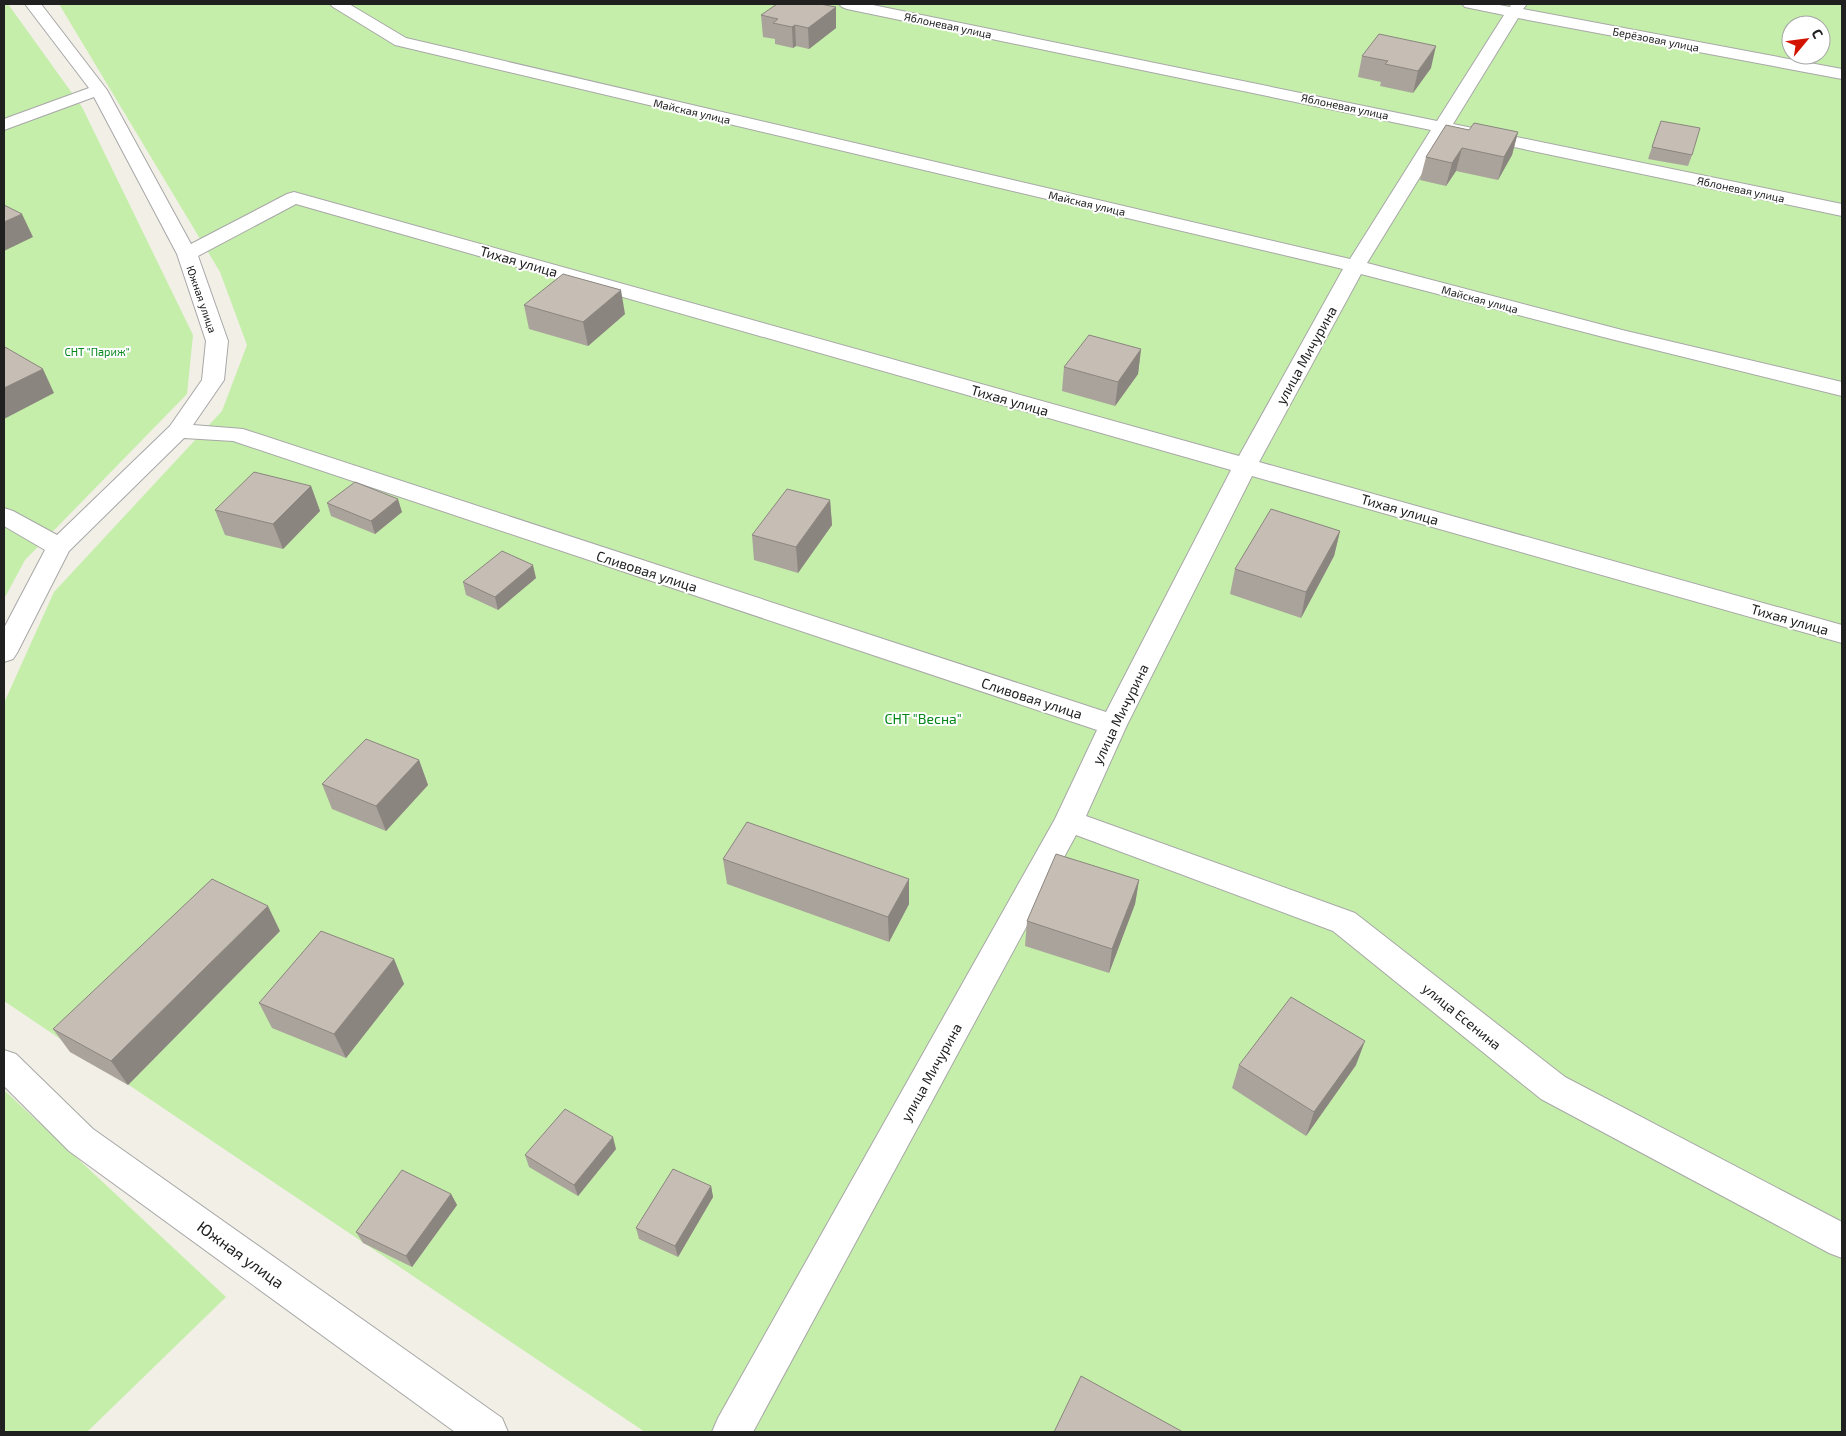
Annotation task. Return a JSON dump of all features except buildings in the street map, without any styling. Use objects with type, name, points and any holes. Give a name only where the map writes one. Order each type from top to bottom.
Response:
[{"type":"street","name":"Южная улица","points":[[4,653],[59,547],[178,431],[213,380],[217,341],[187,254],[99,90],[33,4]]},
{"type":"street","name":"Майская улица","points":[[338,4],[401,42],[1355,266],[1618,335],[1842,388]]},
{"type":"street","name":"Яблоневая улица","points":[[847,4],[1842,210]]},
{"type":"street","name":"Берёзовая улица","points":[[1470,4],[1517,8],[1842,74]]},
{"type":"street","name":"улица Мичурина","points":[[732,1432],[1069,821],[1113,726],[1244,466],[1355,266],[1517,8]]},
{"type":"street","points":[[4,125],[99,90]]},
{"type":"street","name":"Тихая улица","points":[[187,254],[294,198],[1842,634]]},
{"type":"street","name":"Сливовая улица","points":[[178,431],[235,434],[1113,726]]},
{"type":"street","points":[[4,516],[59,547]]},
{"type":"street","name":"улица Есенина","points":[[1069,821],[1344,922],[1553,1088],[1842,1240]]},
{"type":"street","name":"Южная улица","points":[[4,1064],[81,1140],[488,1432]]},
{"type":"green space","name":"СНТ \"Париж\"","points":[[4,4],[8,4],[82,107],[193,335],[187,394],[25,560],[4,599]]},
{"type":"green space","name":"СНТ \"Весна\"","points":[[59,4],[1842,4],[1842,1432],[645,1432],[4,1001],[4,703],[54,592],[222,411],[247,345],[220,272]]},
{"type":"green space","points":[[4,1090],[226,1297],[87,1432],[4,1432]]}]
